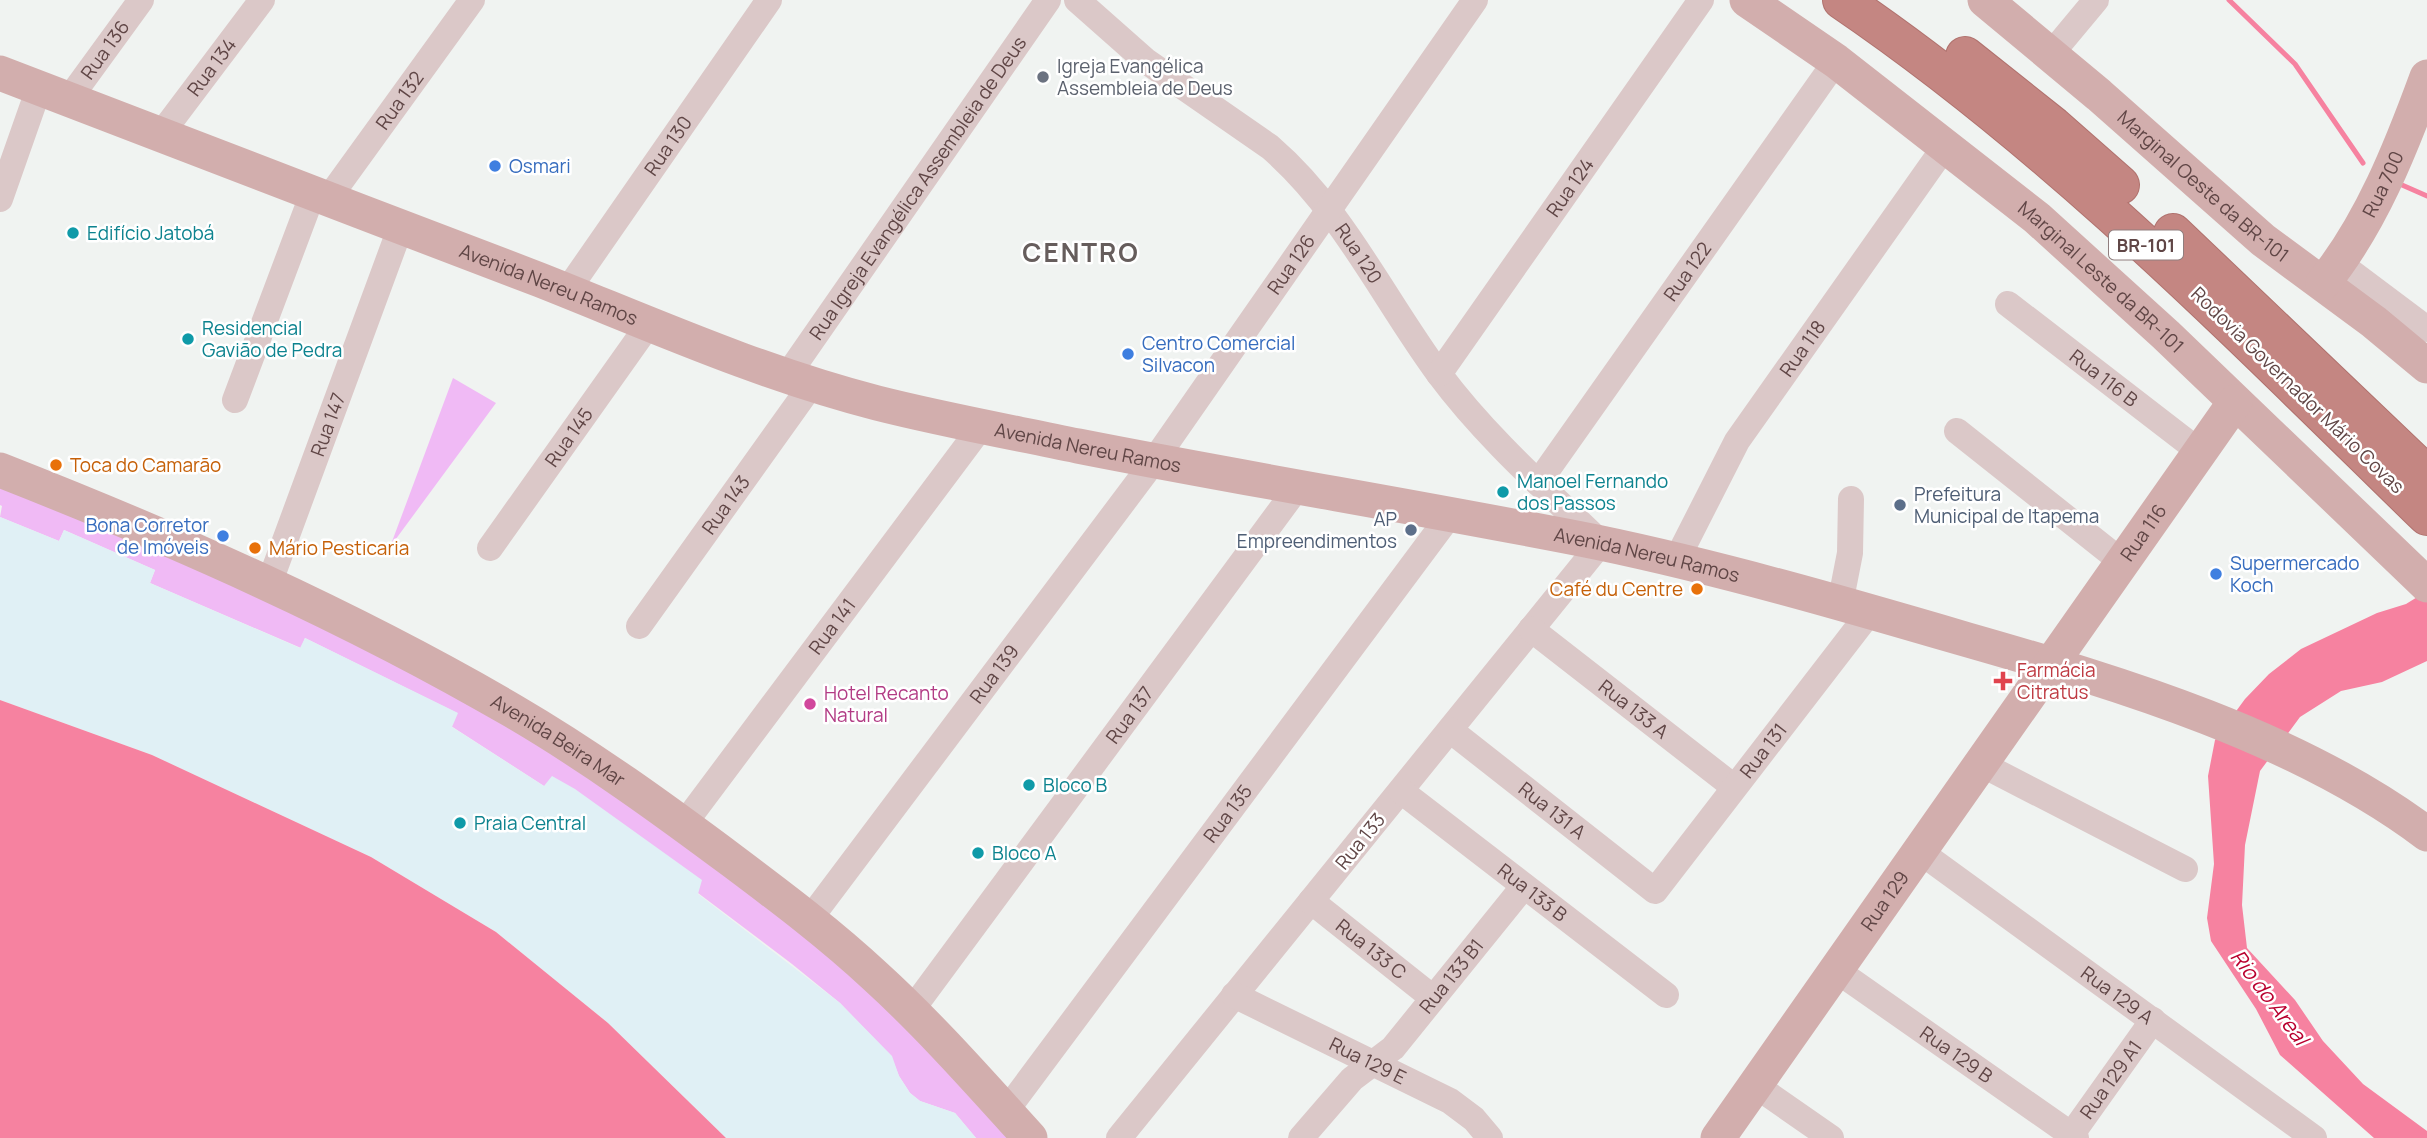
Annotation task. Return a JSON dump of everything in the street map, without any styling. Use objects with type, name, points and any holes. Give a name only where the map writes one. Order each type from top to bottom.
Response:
[{"type":"highway","name":"Rodovia Governador Mário Covas","points":[[1842,0],[1942,72],[2083,188],[2177,272],[2427,516]]},
{"type":"highway","name":"Rodovia Governador Mário Covas","points":[[1890,0],[2033,111],[2119,184],[2202,259],[2427,475]]},
{"type":"main road","name":"Marginal Leste da BR-101","points":[[1747,0],[1836,61],[2047,226],[2166,335],[2418,577]]},
{"type":"main road","name":"Marginal Oeste da BR-101","points":[[1985,0],[2051,54],[2263,240],[2331,273],[2427,366]]},
{"type":"main road","name":"Avenida Nereu Ramos","points":[[0,73],[401,226],[707,349],[799,380],[869,401],[981,427],[1601,543],[1855,608],[2051,663],[2209,719],[2291,753],[2367,792],[2427,834]]},
{"type":"main road","name":"Rua 700","points":[[2331,273],[2366,218],[2425,91]]},
{"type":"main road","name":"Rua 116","points":[[2051,663],[2235,402]]},
{"type":"main road","name":"Avenida Beira Mar","points":[[0,470],[269,584],[358,626],[516,713],[684,824],[809,920],[875,975],[1030,1138]]},
{"type":"main road","name":"Rua 129","points":[[1718,1138],[2051,663]]},
{"type":"street","name":"Rua 136","points":[[0,200],[54,94],[141,0]]},
{"type":"street","name":"Rua 134","points":[[161,134],[262,0]]},
{"type":"street","name":"Rua 132","points":[[235,400],[321,196],[472,0]]},
{"type":"street","name":"Rua 130","points":[[567,291],[769,0]]},
{"type":"street","name":"Rua Igreja Evangélica Assembleia de Deus","points":[[799,380],[1048,0]]},
{"type":"street","name":"Rua 120","points":[[1077,0],[1146,61],[1270,147],[1287,163],[1329,211],[1439,374],[1478,421],[1601,543]]},
{"type":"street","name":"Rua 126","points":[[1154,461],[1475,0]]},
{"type":"street","name":"Rua 124","points":[[1439,374],[1702,0]]},
{"type":"street","points":[[2051,54],[2096,0]]},
{"type":"street","name":"Rua 122","points":[[1538,483],[1836,61]]},
{"type":"street","name":"Rua 118","points":[[1676,561],[1737,441],[1946,145]]},
{"type":"street","name":"Rua 147","points":[[269,584],[401,226]]},
{"type":"street","points":[[2331,273],[2427,329]]},
{"type":"street","name":"Rua 116 B","points":[[2008,304],[2200,452]]},
{"type":"street","name":"Rua 145","points":[[490,548],[649,324]]},
{"type":"street","name":"Rua 143","points":[[639,626],[799,380]]},
{"type":"street","name":"Rua 141","points":[[684,824],[981,427]]},
{"type":"street","points":[[1956,431],[2122,562]]},
{"type":"street","name":"Rua 139","points":[[809,920],[1154,461]]},
{"type":"street","name":"Rua 137","points":[[911,1011],[1297,488]]},
{"type":"street","points":[[1851,499],[1850,553],[1855,608]]},
{"type":"street","name":"Rua 135","points":[[1006,1111],[1450,515]]},
{"type":"street","name":"Rua 133","points":[[1119,1138],[1601,543]]},
{"type":"street","name":"Rua 131","points":[[1655,891],[1734,787],[1855,608]]},
{"type":"street","name":"Rua 133 A","points":[[1531,629],[1734,787]]},
{"type":"street","name":"Rua 131 A","points":[[1450,730],[1655,891]]},
{"type":"street","points":[[1981,764],[2185,869]]},
{"type":"street","name":"Rua 133 B","points":[[1401,790],[1666,995]]},
{"type":"street","name":"Rua 129 A","points":[[1919,851],[2314,1138]]},
{"type":"street","name":"Rua 133 B1","points":[[1301,1138],[1352,1079],[1393,1048],[1524,886]]},
{"type":"street","name":"Rua 133 C","points":[[1311,901],[1433,998]]},
{"type":"street","name":"Rua 129 B","points":[[1836,970],[2072,1137]]},
{"type":"street","name":"Rua 129 E","points":[[1234,995],[1461,1108],[1490,1138]]},
{"type":"street","name":"Rua 129 A1","points":[[2072,1137],[2153,1020]]},
{"type":"street","points":[[1755,1085],[1831,1138]]},
{"type":"shaded area","points":[[453,378],[496,403],[390,547]]},
{"type":"shaded area","points":[[0,478],[163,549],[507,719],[825,946],[1015,1138],[976,1138],[955,1113],[920,1101],[910,1093],[899,1076],[891,1056],[840,1003],[698,893],[544,786],[451,726],[457,713],[305,638],[301,648],[150,583],[155,570],[64,530],[59,541],[0,517]]},
{"type":"sand","name":"Praia Central","points":[[0,517],[59,541],[64,530],[155,570],[150,583],[300,648],[305,638],[458,713],[452,727],[544,786],[552,776],[575,789],[702,880],[698,894],[840,1003],[892,1056],[899,1076],[910,1093],[920,1101],[955,1113],[976,1138],[726,1138],[608,1023],[496,932],[371,857],[152,755],[0,700]]},
{"type":"water","name":"Rio do Areal","points":[[2427,591],[2427,661],[2382,682],[2341,691],[2300,717],[2260,771],[2245,845],[2242,905],[2247,948],[2295,1000],[2323,1041],[2363,1084],[2427,1131],[2427,1138],[2374,1138],[2280,1055],[2256,1009],[2211,941],[2207,918],[2214,864],[2208,776],[2215,740],[2245,699],[2269,674],[2301,649],[2377,613],[2406,604]]},
{"type":"water","points":[[0,700],[152,755],[371,857],[496,932],[608,1023],[726,1138],[0,1138]]},
{"type":"waterway","points":[[2229,0],[2295,64],[2363,163]]},
{"type":"waterway","points":[[2402,185],[2427,196]]},
{"type":"place","name":"Igreja Evangélica Assembleia de Deus","points":[[1043,77]]},
{"type":"place","name":"Osmari","points":[[495,166]]},
{"type":"place","name":"Edifício Jatobá","points":[[73,233]]},
{"type":"place","name":"Residencial Gavião de Pedra","points":[[188,339]]},
{"type":"place","name":"Centro Comercial Silvacon","points":[[1128,354]]},
{"type":"place","name":"Toca do Camarão","points":[[56,465]]},
{"type":"place","name":"Manoel Fernando dos Passos","points":[[1503,492]]},
{"type":"place","name":"Prefeitura Municipal de Itapema","points":[[1900,505]]},
{"type":"place","name":"AP Empreendimentos","points":[[1411,530]]},
{"type":"place","name":"Bona Corretor de Imóveis","points":[[223,536]]},
{"type":"place","name":"Mário Pesticaria","points":[[255,548]]},
{"type":"place","name":"Supermercado Koch","points":[[2216,574]]},
{"type":"place","name":"Café du Centre","points":[[1697,589]]},
{"type":"place","name":"Farmácia Citratus","points":[[2003,681]]},
{"type":"place","name":"Hotel Recanto Natural","points":[[810,704]]},
{"type":"place","name":"Bloco B","points":[[1029,785]]},
{"type":"place","name":"Praia Central","points":[[460,823]]},
{"type":"place","name":"Bloco A","points":[[978,853]]},
{"type":"district","name":"CENTRO","points":[[1081,252]]}]
